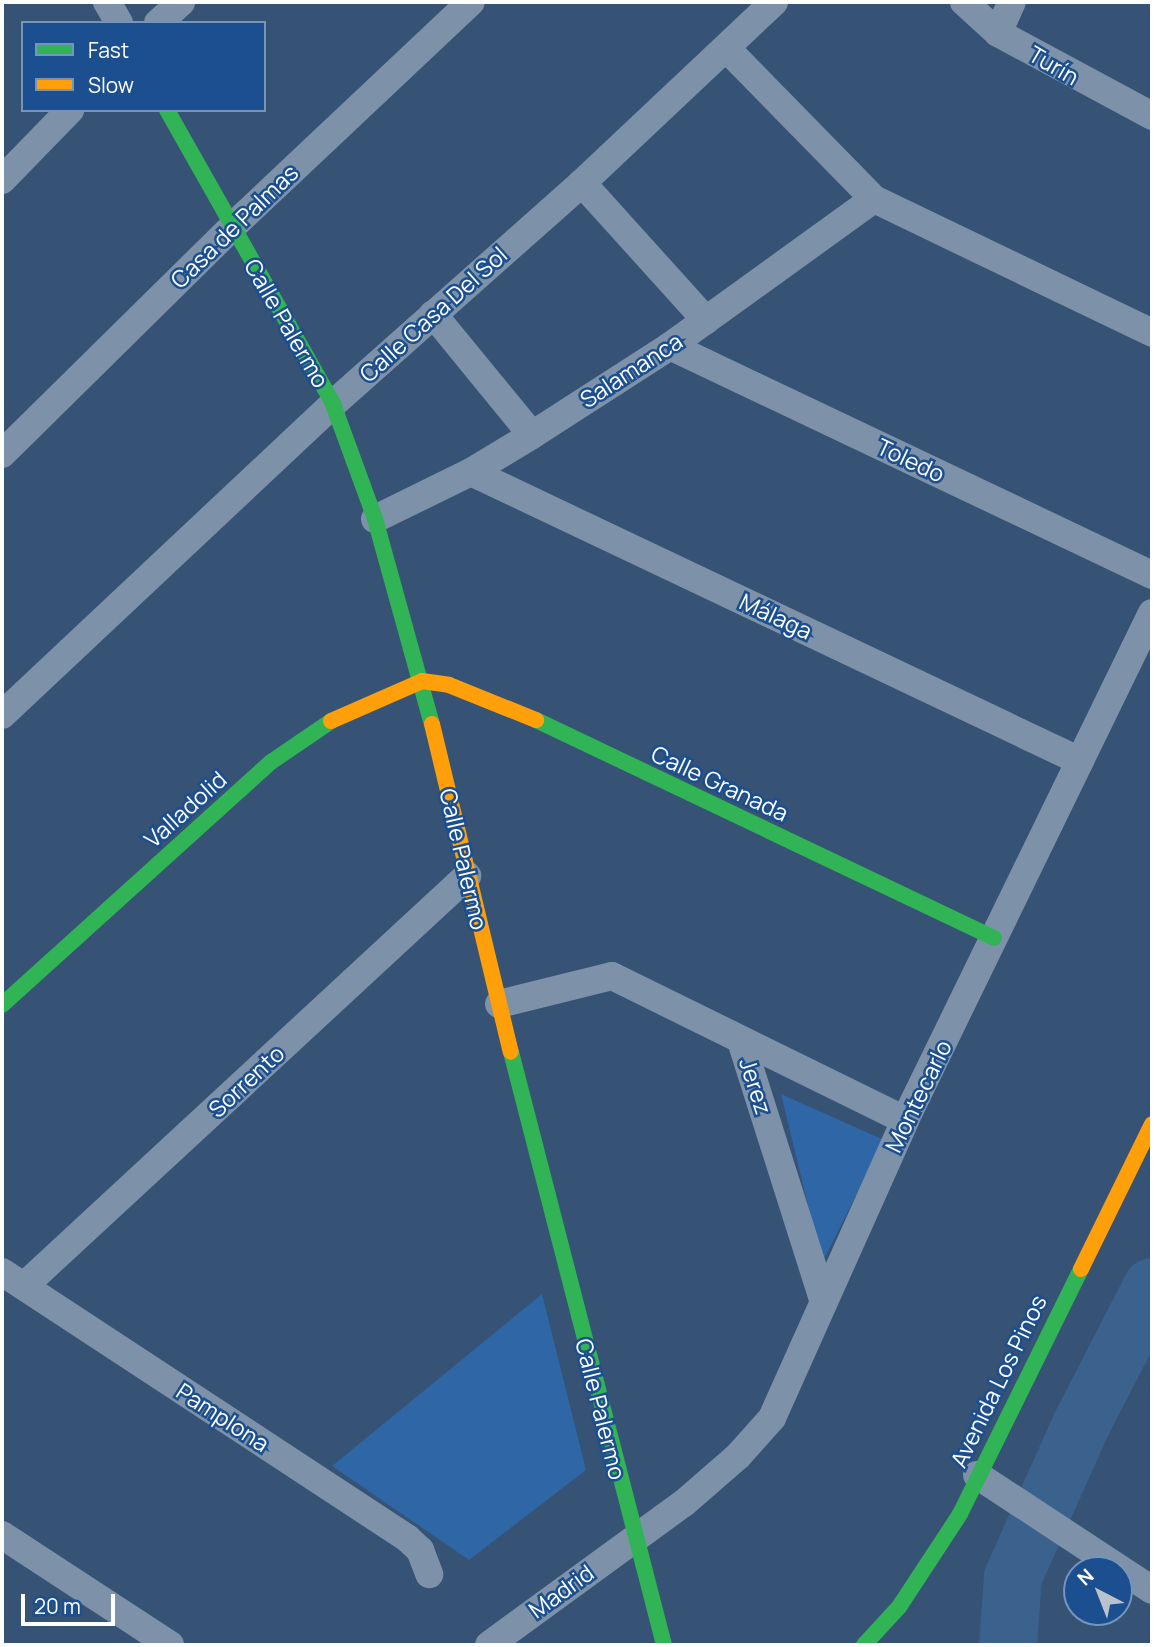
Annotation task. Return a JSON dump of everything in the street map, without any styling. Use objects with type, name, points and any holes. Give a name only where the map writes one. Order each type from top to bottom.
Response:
[{"type":"street","points":[[107,2],[118,21]]},
{"type":"street","points":[[160,21],[181,2]]},
{"type":"street","name":"Casa de Palmas","points":[[2,454],[232,227],[471,2]]},
{"type":"street","name":"Calle Casa Del Sol","points":[[2,715],[333,404],[582,183],[774,2]]},
{"type":"street","name":"Turín","points":[[964,2],[998,33],[1152,116]]},
{"type":"street","points":[[998,33],[1012,2]]},
{"type":"street","points":[[727,49],[874,199],[1152,333]]},
{"type":"street","points":[[2,180],[68,112]]},
{"type":"street","name":"Calle Palermo","points":[[168,112],[333,404],[375,519],[422,681],[499,1004],[634,1539],[664,1645]]},
{"type":"street","points":[[582,183],[706,320]]},
{"type":"street","name":"Salamanca","points":[[375,519],[471,472],[532,435],[670,346],[874,199]]},
{"type":"street","points":[[433,313],[532,435]]},
{"type":"street","name":"Toledo","points":[[670,346],[1152,575]]},
{"type":"street","name":"Málaga","points":[[471,472],[1080,761]]},
{"type":"street","name":"Montecarlo","points":[[634,1539],[738,1456],[772,1418],[905,1120],[1152,613]]},
{"type":"street","name":"Calle Granada","points":[[422,681],[449,684],[499,703],[994,938]]},
{"type":"street","name":"Valladolid","points":[[2,1005],[271,762],[310,732],[360,705],[422,681]]},
{"type":"street","name":"Sorrento","points":[[13,1279],[467,876]]},
{"type":"street","points":[[499,1004],[612,976],[742,1044]]},
{"type":"street","name":"Jerez","points":[[742,1044],[905,1120]]},
{"type":"street","name":"Jerez","points":[[742,1044],[823,1299]]},
{"type":"street","name":"Avenida Los Pinos","points":[[864,1645],[900,1607],[929,1564],[977,1475],[1152,1124]]},
{"type":"street","name":"Pamplona","points":[[13,1279],[407,1538],[420,1550],[429,1574]]},
{"type":"street","points":[[977,1475],[1007,1492],[1152,1590]]},
{"type":"street","points":[[2,1535],[170,1645]]},
{"type":"street","name":"Madrid","points":[[489,1645],[634,1539]]},
{"type":"shaded area","points":[[781,1094],[884,1140],[822,1263]]},
{"type":"shaded area","points":[[542,1294],[586,1470],[469,1560],[332,1466]]},
{"type":"waterway","points":[[1008,1645],[1013,1577],[1081,1425],[1152,1287]]},
{"type":"traffic: fast","points":[[168,112],[333,404],[375,519],[432,724]]},
{"type":"traffic: fast","points":[[536,720],[994,938]]},
{"type":"traffic: fast","points":[[2,1005],[271,762],[331,721]]},
{"type":"traffic: fast","points":[[511,1052],[664,1645]]},
{"type":"traffic: fast","points":[[864,1645],[899,1607],[960,1514],[1081,1269]]},
{"type":"traffic: slow","points":[[331,721],[422,681],[449,685],[536,720]]},
{"type":"traffic: slow","points":[[432,724],[511,1052]]},
{"type":"traffic: slow","points":[[1081,1269],[1152,1124]]}]
